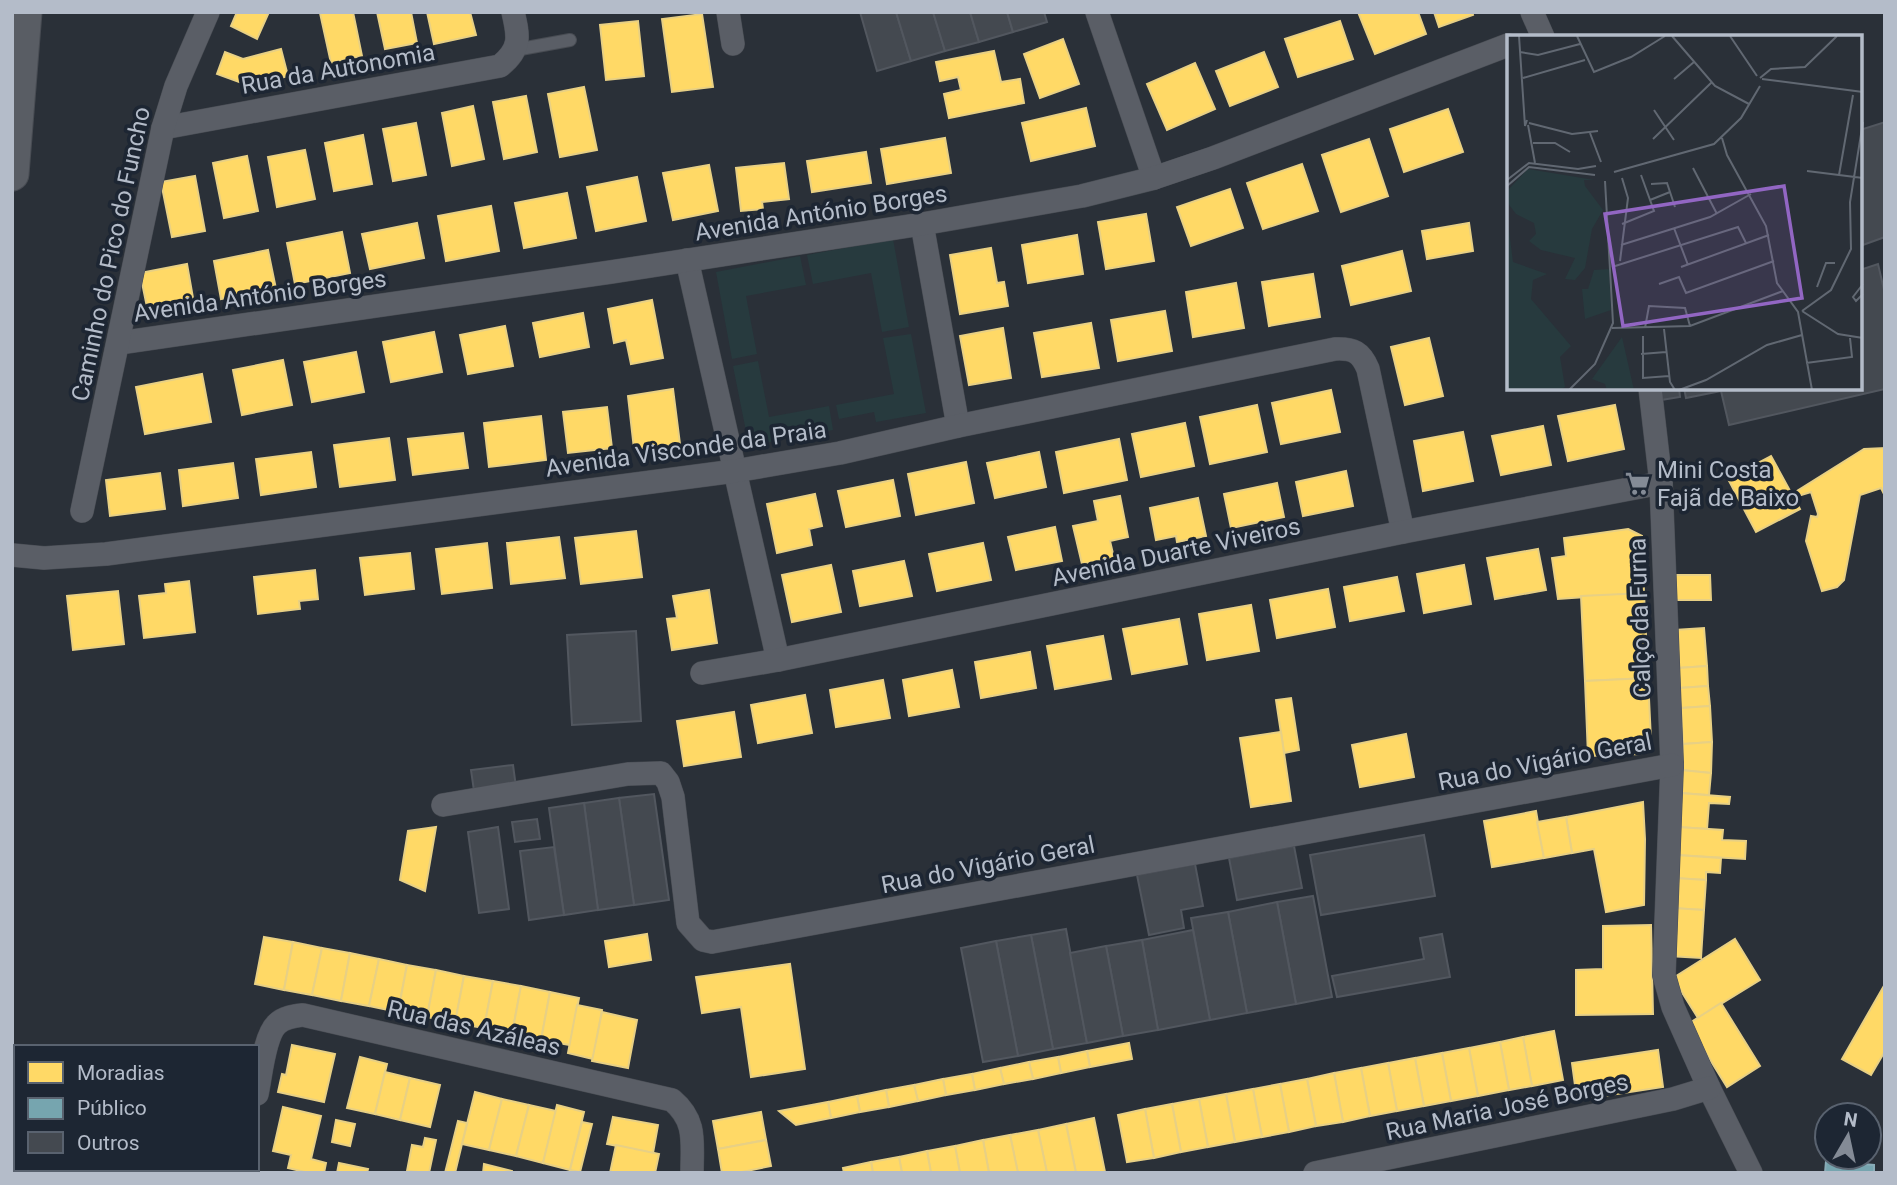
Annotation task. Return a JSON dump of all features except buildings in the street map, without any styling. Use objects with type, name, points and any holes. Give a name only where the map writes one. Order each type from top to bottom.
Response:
[{"type":"street","points":[[12,174],[25,12]]},
{"type":"street","name":"Caminho do Pico do Funcho","points":[[82,511],[163,128],[176,86],[208,12]]},
{"type":"street","points":[[513,12],[518,37],[515,50]]},
{"type":"street","points":[[728,12],[733,44]]},
{"type":"street","points":[[1097,12],[1154,178]]},
{"type":"street","name":"Avenida António Borges","points":[[119,343],[687,260],[1082,197],[1154,178],[1213,158],[1507,44]]},
{"type":"street","name":"Rua da Autonomia","points":[[163,128],[500,66],[515,50]]},
{"type":"street","points":[[922,224],[958,426]]},
{"type":"street","points":[[687,260],[778,660]]},
{"type":"street","name":"Avenida Visconde da Praia","points":[[12,555],[44,558],[106,554],[735,471],[840,453],[958,426],[1335,349],[1349,349],[1359,353],[1368,369],[1403,532]]},
{"type":"street","name":"Calço da Furna","points":[[1650,390],[1661,483],[1672,765],[1664,975],[1673,1007],[1751,1173]]},
{"type":"street","name":"Avenida Duarte Viveiros","points":[[702,673],[1661,483]]},
{"type":"street","name":"Rua do Vigário Geral","points":[[443,805],[628,775],[661,773],[668,782],[673,797],[688,923],[703,940],[712,942],[1672,765]]},
{"type":"street","name":"Rua das Azáleas","points":[[259,1085],[270,1033],[278,1023],[288,1017],[303,1015],[671,1100],[688,1117],[692,1131],[692,1173]]},
{"type":"street","name":"Rua Maria José Borges","points":[[1315,1173],[1672,1099],[1709,1088]]},
{"type":"lane","points":[[515,50],[570,40]]},
{"type":"green space","points":[[893,239],[909,327],[882,332],[871,273],[813,284],[807,255]]},
{"type":"green space","points":[[800,256],[806,285],[746,296],[757,354],[732,359],[716,272]]},
{"type":"green space","points":[[911,334],[926,413],[876,422],[874,412],[839,419],[836,405],[894,394],[883,338]]},
{"type":"green space","points":[[758,361],[769,417],[829,406],[833,430],[749,446],[733,366]]},
{"type":"place","name":"Mini Costa Fajã de Baixo","points":[[1637,484]]}]
